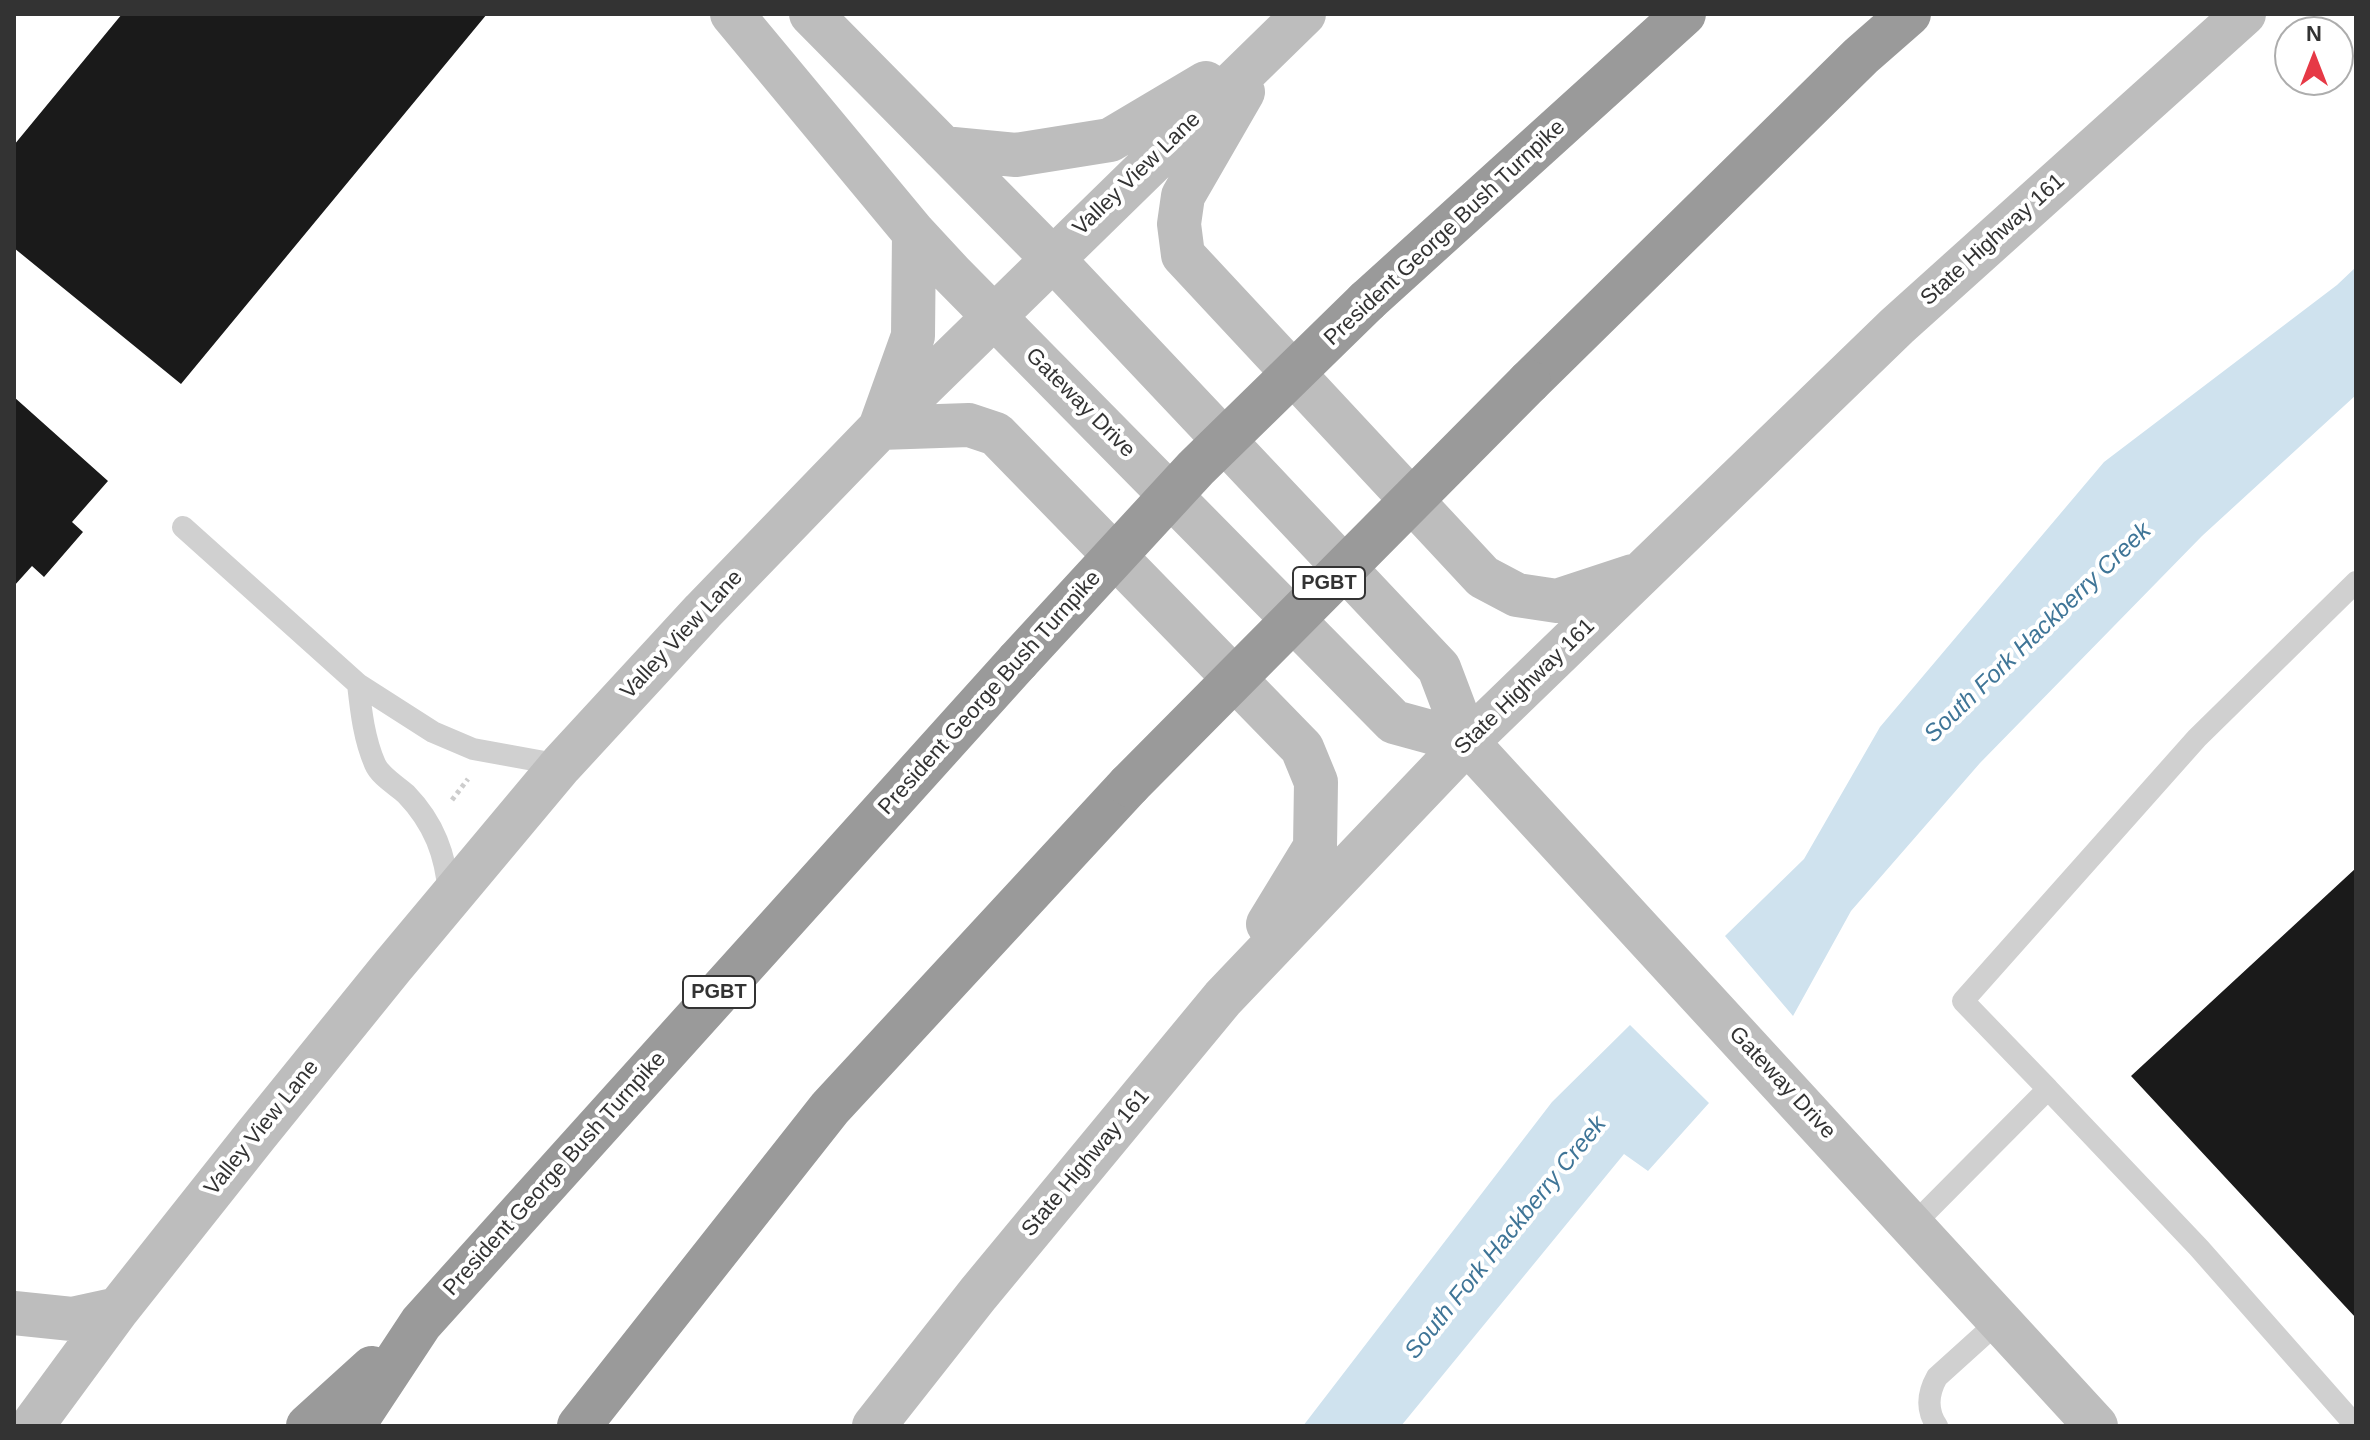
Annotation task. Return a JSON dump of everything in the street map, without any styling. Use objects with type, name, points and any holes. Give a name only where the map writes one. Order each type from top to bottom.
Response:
[{"type":"highway","name":"President George Bush Turnpike","points":[[353,1426],[421,1323],[1196,468],[1367,301],[1684,14]]},
{"type":"highway","name":"PGBT","points":[[579,1426],[598,1408],[830,1108],[1129,785],[1529,382],[1861,56],[1909,14]]},
{"type":"highway","points":[[308,1426],[421,1323]]},
{"type":"main road","name":"Gateway Drive","points":[[732,14],[914,233],[992,317],[1394,722],[1467,742]]},
{"type":"main road","name":"Gateway Drive","points":[[811,14],[1052,258],[1439,668],[1467,742],[2096,1426]]},
{"type":"main road","name":"Valley View Lane","points":[[118,1309],[266,1123],[561,765],[703,611],[880,428],[1304,14]]},
{"type":"main road","name":"State Highway 161","points":[[874,1426],[978,1294],[1223,998],[1467,742],[1897,326],[2244,14]]},
{"type":"main road","points":[[943,148],[1016,155],[1110,140],[1270,45]]},
{"type":"main road","points":[[1270,45],[1183,196],[1179,224],[1183,255],[1483,577],[1517,595],[1557,601],[1645,572]]},
{"type":"main road","points":[[914,233],[913,336],[880,428],[969,425],[996,434],[1302,748],[1316,782],[1315,847],[1223,998]]},
{"type":"main road","points":[[14,1313],[72,1319],[118,1309]]},
{"type":"main road","points":[[32,1426],[118,1309]]},
{"type":"lane","points":[[183,527],[358,684],[433,732],[473,749],[561,765]]},
{"type":"lane","points":[[2356,582],[2197,738],[1963,1001],[2199,1248],[2356,1426]]},
{"type":"lane","points":[[358,684],[362,722],[375,767],[408,797],[437,835],[447,866],[449,899]]},
{"type":"lane","points":[[1912,1226],[2048,1089]]},
{"type":"lane","points":[[1937,1426],[1929,1408],[1932,1386],[1937,1377],[1999,1321]]},
{"type":"path","points":[[447,807],[469,777]]},
{"type":"water","name":"South Fork Hackberry Creek","points":[[2356,267],[2356,395],[2202,536],[1980,763],[1851,911],[1793,1016],[1725,936],[1804,859],[1880,727],[2104,462],[2337,285]]},
{"type":"water","name":"South Fork Hackberry Creek","points":[[1630,1025],[1709,1103],[1648,1171],[1624,1154],[1401,1426],[1303,1426],[1552,1102]]},
{"type":"building","points":[[122,14],[487,14],[181,384],[14,248],[14,145]]},
{"type":"building","points":[[14,397],[108,481],[72,522],[83,532],[44,577],[32,566],[14,586]]},
{"type":"building","points":[[2356,868],[2356,1318],[2131,1076]]}]
